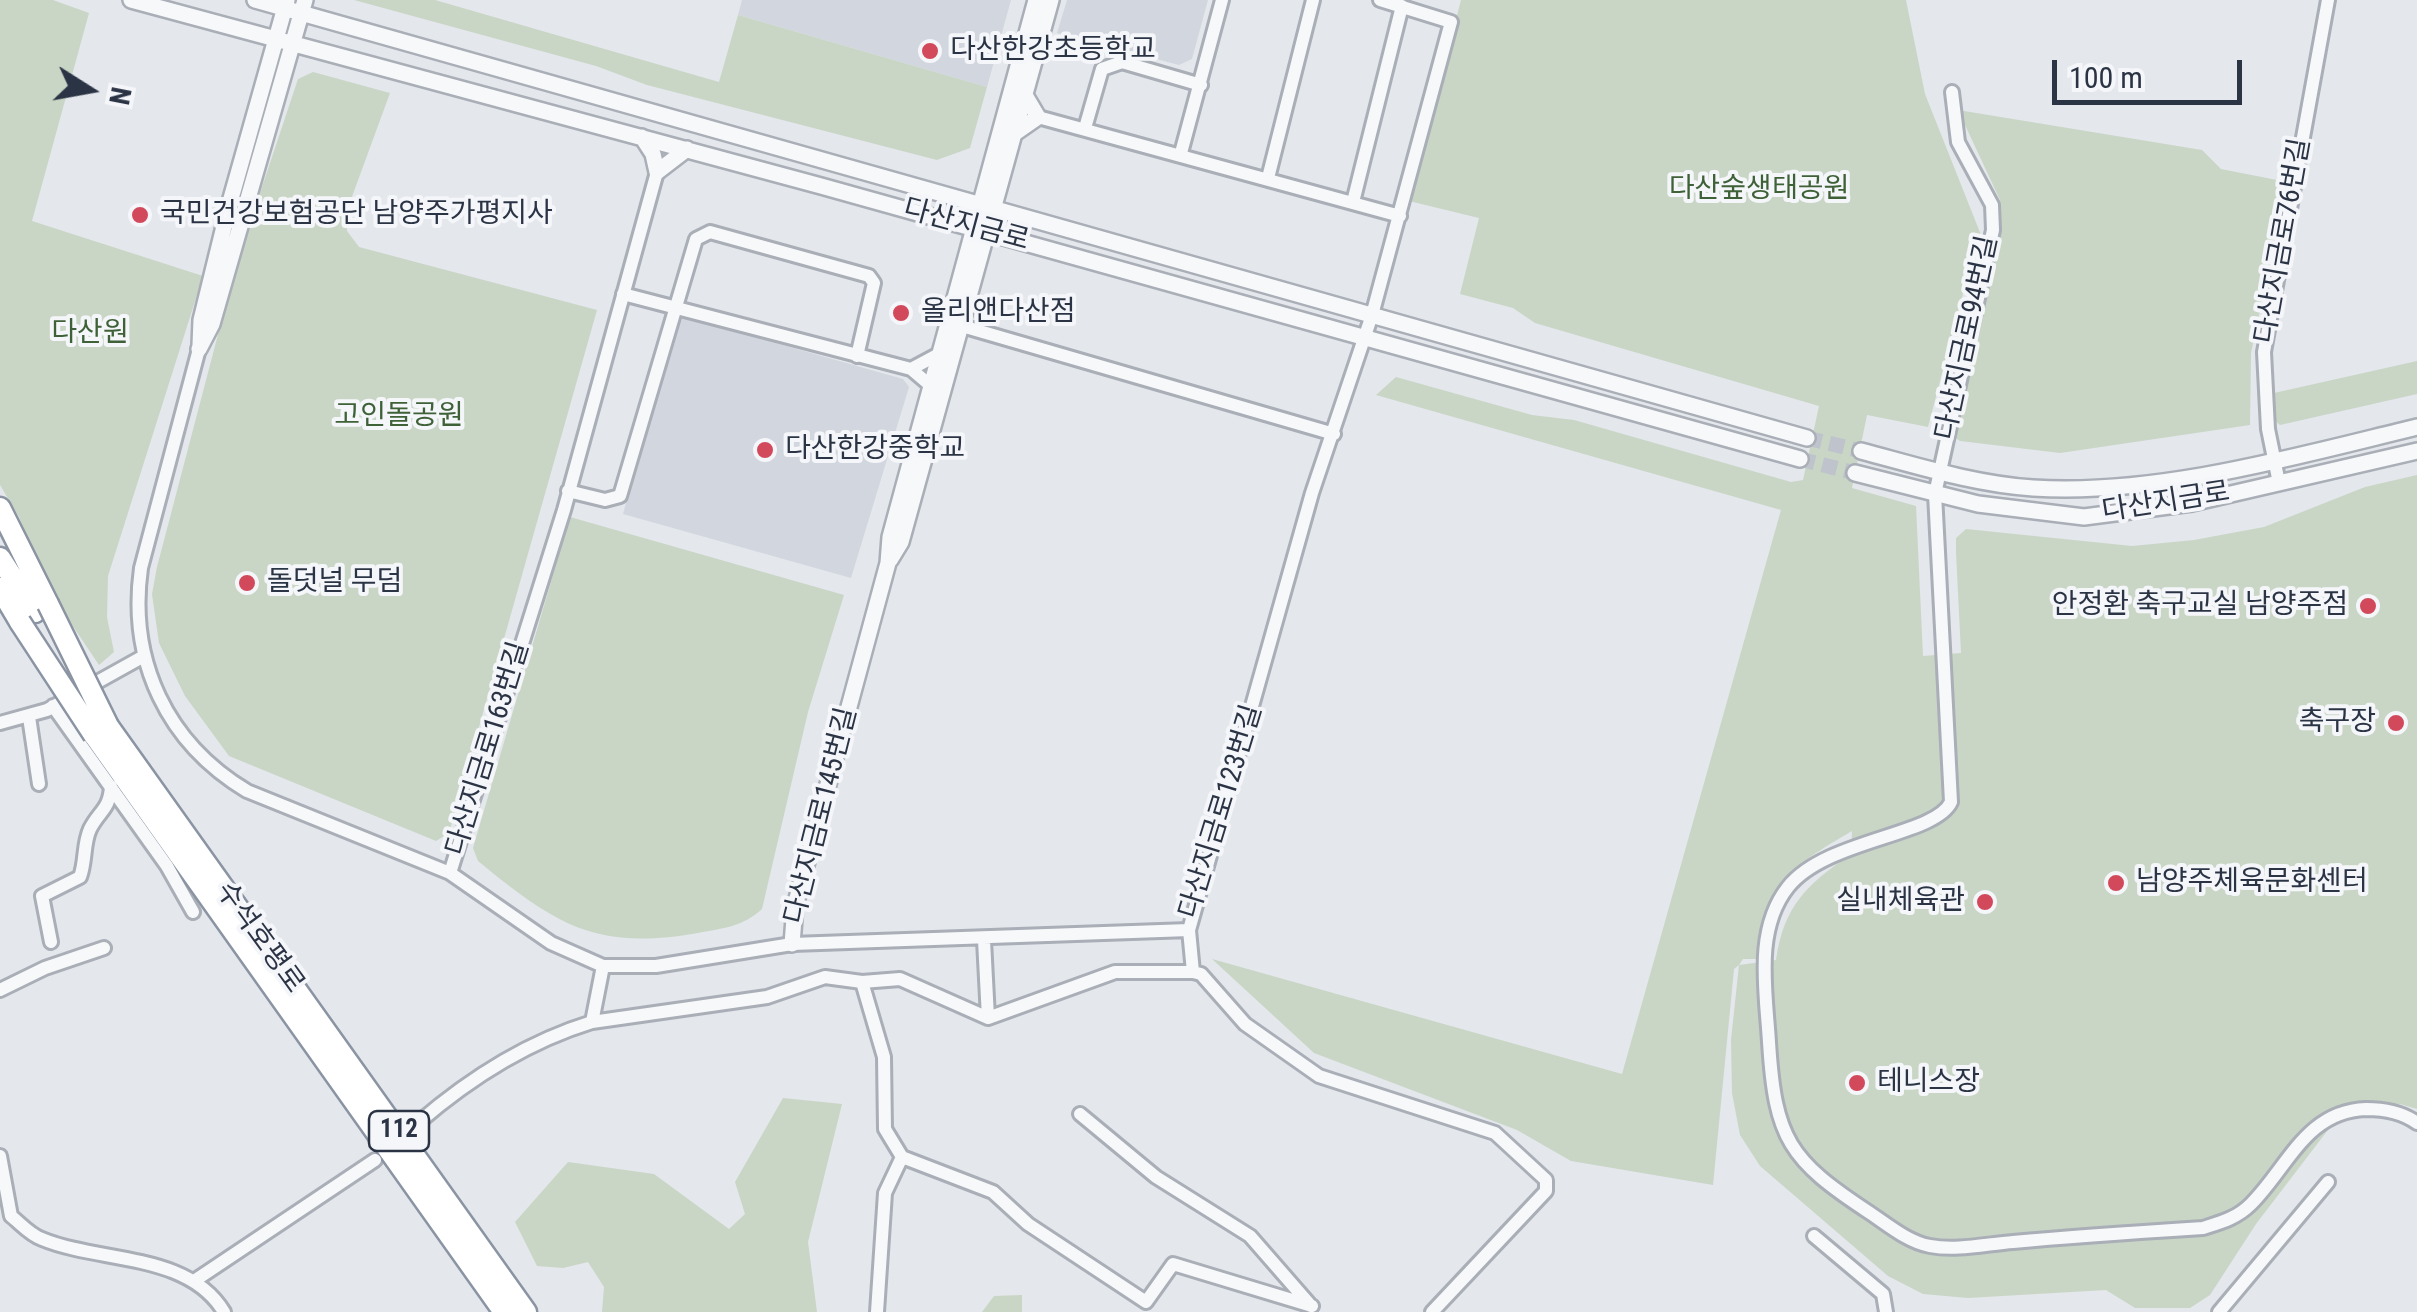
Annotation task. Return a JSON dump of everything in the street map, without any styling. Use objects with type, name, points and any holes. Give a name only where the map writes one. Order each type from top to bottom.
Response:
[{"type":"highway","points":[[0,508],[34,613],[101,730]]},
{"type":"highway","name":"수석호평로","points":[[0,558],[101,730],[504,1312]]},
{"type":"highway","name":"수석호평로","points":[[0,588],[34,613]]},
{"type":"highway","name":"수석호평로","points":[[101,730],[526,1312]]},
{"type":"street","name":"다산지금로","points":[[131,0],[642,137],[1800,459]]},
{"type":"street","name":"다산지금로","points":[[256,0],[295,6],[1807,438]]},
{"type":"street","points":[[989,204],[1036,0]]},
{"type":"street","points":[[989,204],[1015,133],[1052,0]]},
{"type":"street","points":[[1181,153],[1222,0]]},
{"type":"street","points":[[1268,178],[1313,0]]},
{"type":"street","points":[[1353,202],[1402,6],[1380,0]]},
{"type":"street","name":"다산지금로76번길","points":[[2279,484],[2272,461],[2264,352],[2328,0]]},
{"type":"street","name":"다산지금로163번길","points":[[295,6],[212,324],[199,348],[136,600],[144,656],[165,710],[186,744],[217,773],[247,791],[450,872],[568,491],[657,172]]},
{"type":"street","name":"다산지금로123번길","points":[[792,944],[1189,930],[1312,493],[1372,316],[1451,22],[1402,6]]},
{"type":"street","points":[[1085,128],[1102,69],[1110,64],[1122,62],[1201,86]]},
{"type":"street","name":"다산지금로94번길","points":[[1952,92],[1958,142],[1992,206],[1993,230],[1935,494],[1952,802],[1939,820],[1850,846],[1813,864],[1786,890],[1772,915],[1765,971],[1773,1103],[1790,1147],[1807,1167],[1905,1236],[1930,1246],[1969,1247],[2203,1228],[2231,1220],[2251,1204],[2295,1147],[2332,1116],[2380,1109],[2417,1123]]},
{"type":"street","points":[[1025,95],[1038,118]]},
{"type":"street","points":[[1015,133],[1038,118],[1085,128],[1400,216]]},
{"type":"street","points":[[642,137],[653,154],[657,172],[687,150]]},
{"type":"street","name":"다산지금로145번길","points":[[888,563],[902,542],[962,326],[989,204]]},
{"type":"street","name":"다산지금로145번길","points":[[450,872],[551,943],[603,966],[656,966],[792,944],[795,906],[888,563],[890,538],[939,354],[982,231]]},
{"type":"street","points":[[568,491],[605,500],[620,496],[696,239],[710,232],[868,276],[874,283],[857,356]]},
{"type":"street","points":[[623,294],[911,369],[931,386]]},
{"type":"street","points":[[962,326],[1334,434]]},
{"type":"street","points":[[911,369],[939,354]]},
{"type":"street","name":"다산지금로","points":[[1861,451],[1940,472],[2035,488],[2084,487],[2167,480],[2272,461],[2417,427]]},
{"type":"street","name":"다산지금로","points":[[1855,473],[2031,514],[2084,516],[2141,512],[2417,451]]},
{"type":"street","points":[[0,724],[53,706],[144,656]]},
{"type":"street","points":[[53,706],[111,786],[193,912]]},
{"type":"street","points":[[29,717],[38,784]]},
{"type":"street","points":[[51,942],[42,896],[80,877],[91,826],[108,808],[111,786]]},
{"type":"street","points":[[1189,930],[1193,972]]},
{"type":"street","points":[[984,940],[988,1018]]},
{"type":"street","points":[[0,990],[45,968],[104,948]]},
{"type":"street","points":[[592,1022],[603,966]]},
{"type":"street","points":[[418,1123],[457,1089],[500,1063],[556,1033],[592,1022],[767,996],[825,977],[862,982],[900,979],[988,1018],[1115,972],[1193,972],[1201,974],[1245,1024],[1318,1076],[1495,1133],[1546,1180],[1546,1190],[1432,1312]]},
{"type":"street","points":[[862,982],[884,1057],[885,1129],[902,1158],[993,1192],[1028,1224],[1146,1302],[1173,1264],[1314,1309]]},
{"type":"street","points":[[1080,1114],[1156,1177],[1250,1236],[1314,1309]]},
{"type":"street","points":[[0,1156],[11,1216],[39,1238],[186,1275],[224,1312]]},
{"type":"street","points":[[877,1312],[885,1193],[902,1158]]},
{"type":"street","points":[[194,1282],[375,1160]]},
{"type":"street","points":[[2220,1312],[2328,1182]]},
{"type":"street","points":[[1814,1236],[1883,1294],[1886,1312]]},
{"type":"shaded area","name":"다산한강초등학교","points":[[742,0],[1011,0],[987,87],[738,15]]},
{"type":"shaded area","points":[[1067,0],[1208,0],[1192,59],[1179,65],[1057,33]]},
{"type":"shaded area","name":"다산한강중학교","points":[[684,317],[903,379],[909,387],[851,578],[623,514],[675,322]]},
{"type":"green space","name":"다산원","points":[[0,0],[53,0],[89,13],[32,221],[203,276],[108,576],[107,617],[114,652],[99,665],[50,592],[19,517],[0,485]]},
{"type":"green space","points":[[354,0],[435,0],[719,82],[738,15],[987,87],[970,148],[937,160],[647,85],[596,66]]},
{"type":"green space","name":"다산숲생태공원","points":[[1461,0],[1906,0],[1925,94],[1983,240],[1972,259],[1928,427],[1867,415],[1852,488],[1916,506],[1923,656],[1961,653],[1956,538],[1966,529],[2132,546],[2194,540],[2264,527],[2365,487],[2417,475],[2417,1109],[2400,1104],[2347,1105],[2256,1224],[2210,1295],[2190,1308],[2135,1308],[2106,1290],[1968,1298],[1923,1294],[1888,1276],[1760,1166],[1740,1135],[1732,1093],[1731,1040],[1739,965],[1734,969],[1713,1185],[1571,1161],[1517,1130],[1314,1053],[1212,959],[1622,1074],[1781,510],[1376,395],[1396,377],[1532,415],[1574,420],[1791,482],[1803,480],[1819,406],[1535,323],[1513,308],[1460,294],[1479,218],[1409,201]],"holes":[[[1852,831],[1851,854],[1821,876],[1791,911],[1776,960],[1739,965],[1743,959],[1760,959],[1769,913],[1785,881],[1812,856]]]},
{"type":"green space","name":"고인돌공원","points":[[313,72],[390,93],[346,213],[347,231],[359,247],[597,310],[449,833],[436,841],[229,756],[185,696],[159,643],[152,594],[157,567],[237,262],[298,79]]},
{"type":"green space","points":[[1958,110],[2202,150],[2221,169],[2282,181],[2286,188],[2251,353],[2250,425],[2060,453],[1960,441],[1954,437],[2001,222],[2000,200]]},
{"type":"green space","points":[[2417,361],[2417,394],[2280,425],[2275,421],[2274,393]]},
{"type":"green space","points":[[570,517],[844,595],[808,712],[762,909],[740,923],[662,938],[604,935],[555,917],[478,861],[473,848]]},
{"type":"green space","points":[[783,1098],[842,1104],[808,1242],[817,1312],[602,1312],[604,1287],[588,1262],[563,1268],[537,1266],[515,1222],[568,1162],[654,1174],[729,1229],[745,1214],[735,1182]]},
{"type":"green space","points":[[1022,1295],[1022,1312],[982,1312],[994,1296]]},
{"type":"tunnel","points":[[1807,438],[1861,451]]},
{"type":"tunnel","points":[[1800,459],[1855,473]]},
{"type":"place","name":"다산한강초등학교","points":[[930,51]]},
{"type":"place","name":"국민건강보험공단 남양주가평지사","points":[[140,215]]},
{"type":"place","name":"올리앤다산점","points":[[901,313]]},
{"type":"place","name":"다산한강중학교","points":[[765,450]]},
{"type":"place","name":"돌덧널 무덤","points":[[247,583]]},
{"type":"place","name":"안정환 축구교실 남양주점","points":[[2368,606]]},
{"type":"place","name":"축구장","points":[[2396,723]]},
{"type":"place","name":"남양주체육문화센터","points":[[2116,883]]},
{"type":"place","name":"실내체육관","points":[[1985,902]]},
{"type":"place","name":"테니스장","points":[[1857,1083]]}]
